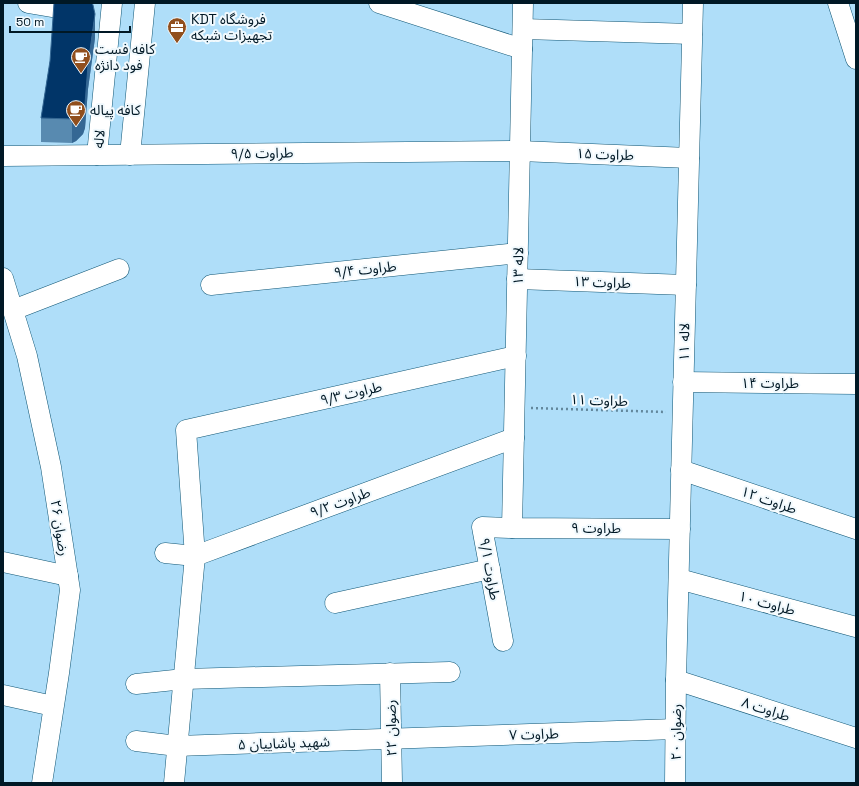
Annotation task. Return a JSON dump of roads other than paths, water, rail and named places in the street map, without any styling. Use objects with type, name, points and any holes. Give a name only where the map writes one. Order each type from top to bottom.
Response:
[{"type":"street","points":[[28,3],[111,10]]},
{"type":"street","points":[[130,155],[145,3]]},
{"type":"street","points":[[380,3],[522,49]]},
{"type":"street","name":"لاله ۱۳","points":[[512,528],[523,3]]},
{"type":"street","name":"لاله ۱۱","points":[[676,680],[693,3]]},
{"type":"street","points":[[838,3],[856,59]]},
{"type":"street","name":"لاله","points":[[97,155],[111,10]]},
{"type":"street","points":[[523,29],[692,34]]},
{"type":"street","name":"طراوت ۹/۵","points":[[3,156],[520,151]]},
{"type":"street","name":"طراوت ۱۵","points":[[520,151],[689,158]]},
{"type":"street","name":"طراوت ۹/۴","points":[[211,285],[518,253]]},
{"type":"street","points":[[13,310],[119,269]]},
{"type":"street","name":"رضوان ۲۶","points":[[3,278],[27,356],[51,467],[70,590],[42,783]]},
{"type":"street","name":"طراوت ۱۳","points":[[518,279],[686,285]]},
{"type":"street","name":"طراوت ۹/۳","points":[[195,556],[186,430],[516,356]]},
{"type":"street","name":"طراوت ۱۴","points":[[684,382],[856,384]]},
{"type":"street","name":"طراوت ۹/۲","points":[[165,553],[195,556],[514,438]]},
{"type":"street","name":"طراوت ۱۲","points":[[681,470],[856,530]]},
{"type":"street","name":"طراوت ۹/۱","points":[[503,641],[482,527],[512,528]]},
{"type":"street","name":"طراوت ۹","points":[[512,528],[680,529]]},
{"type":"street","points":[[174,783],[195,556]]},
{"type":"street","points":[[3,562],[68,576]]},
{"type":"street","points":[[335,603],[490,569]]},
{"type":"street","name":"طراوت ۱۰","points":[[679,579],[856,627]]},
{"type":"street","points":[[136,684],[184,679],[450,672]]},
{"type":"street","name":"رضوان ۲۲","points":[[390,673],[392,783]]},
{"type":"street","name":"رضوان ۲۰","points":[[675,783],[676,680]]},
{"type":"street","name":"طراوت ۸","points":[[676,680],[856,738]]},
{"type":"street","points":[[3,695],[53,706]]},
{"type":"street","name":"طراوت ۷","points":[[391,739],[676,729]]},
{"type":"street","name":"شهید پاشاییان ۵","points":[[136,741],[177,746],[391,739]]},
{"type":"place","name":"KDT فروشگاه تجهیزات شبکه","points":[[177,44]]},
{"type":"place","name":"کافه فست فود دانژه","points":[[81,74]]},
{"type":"place","name":"کافه پیاله","points":[[76,127]]}]
